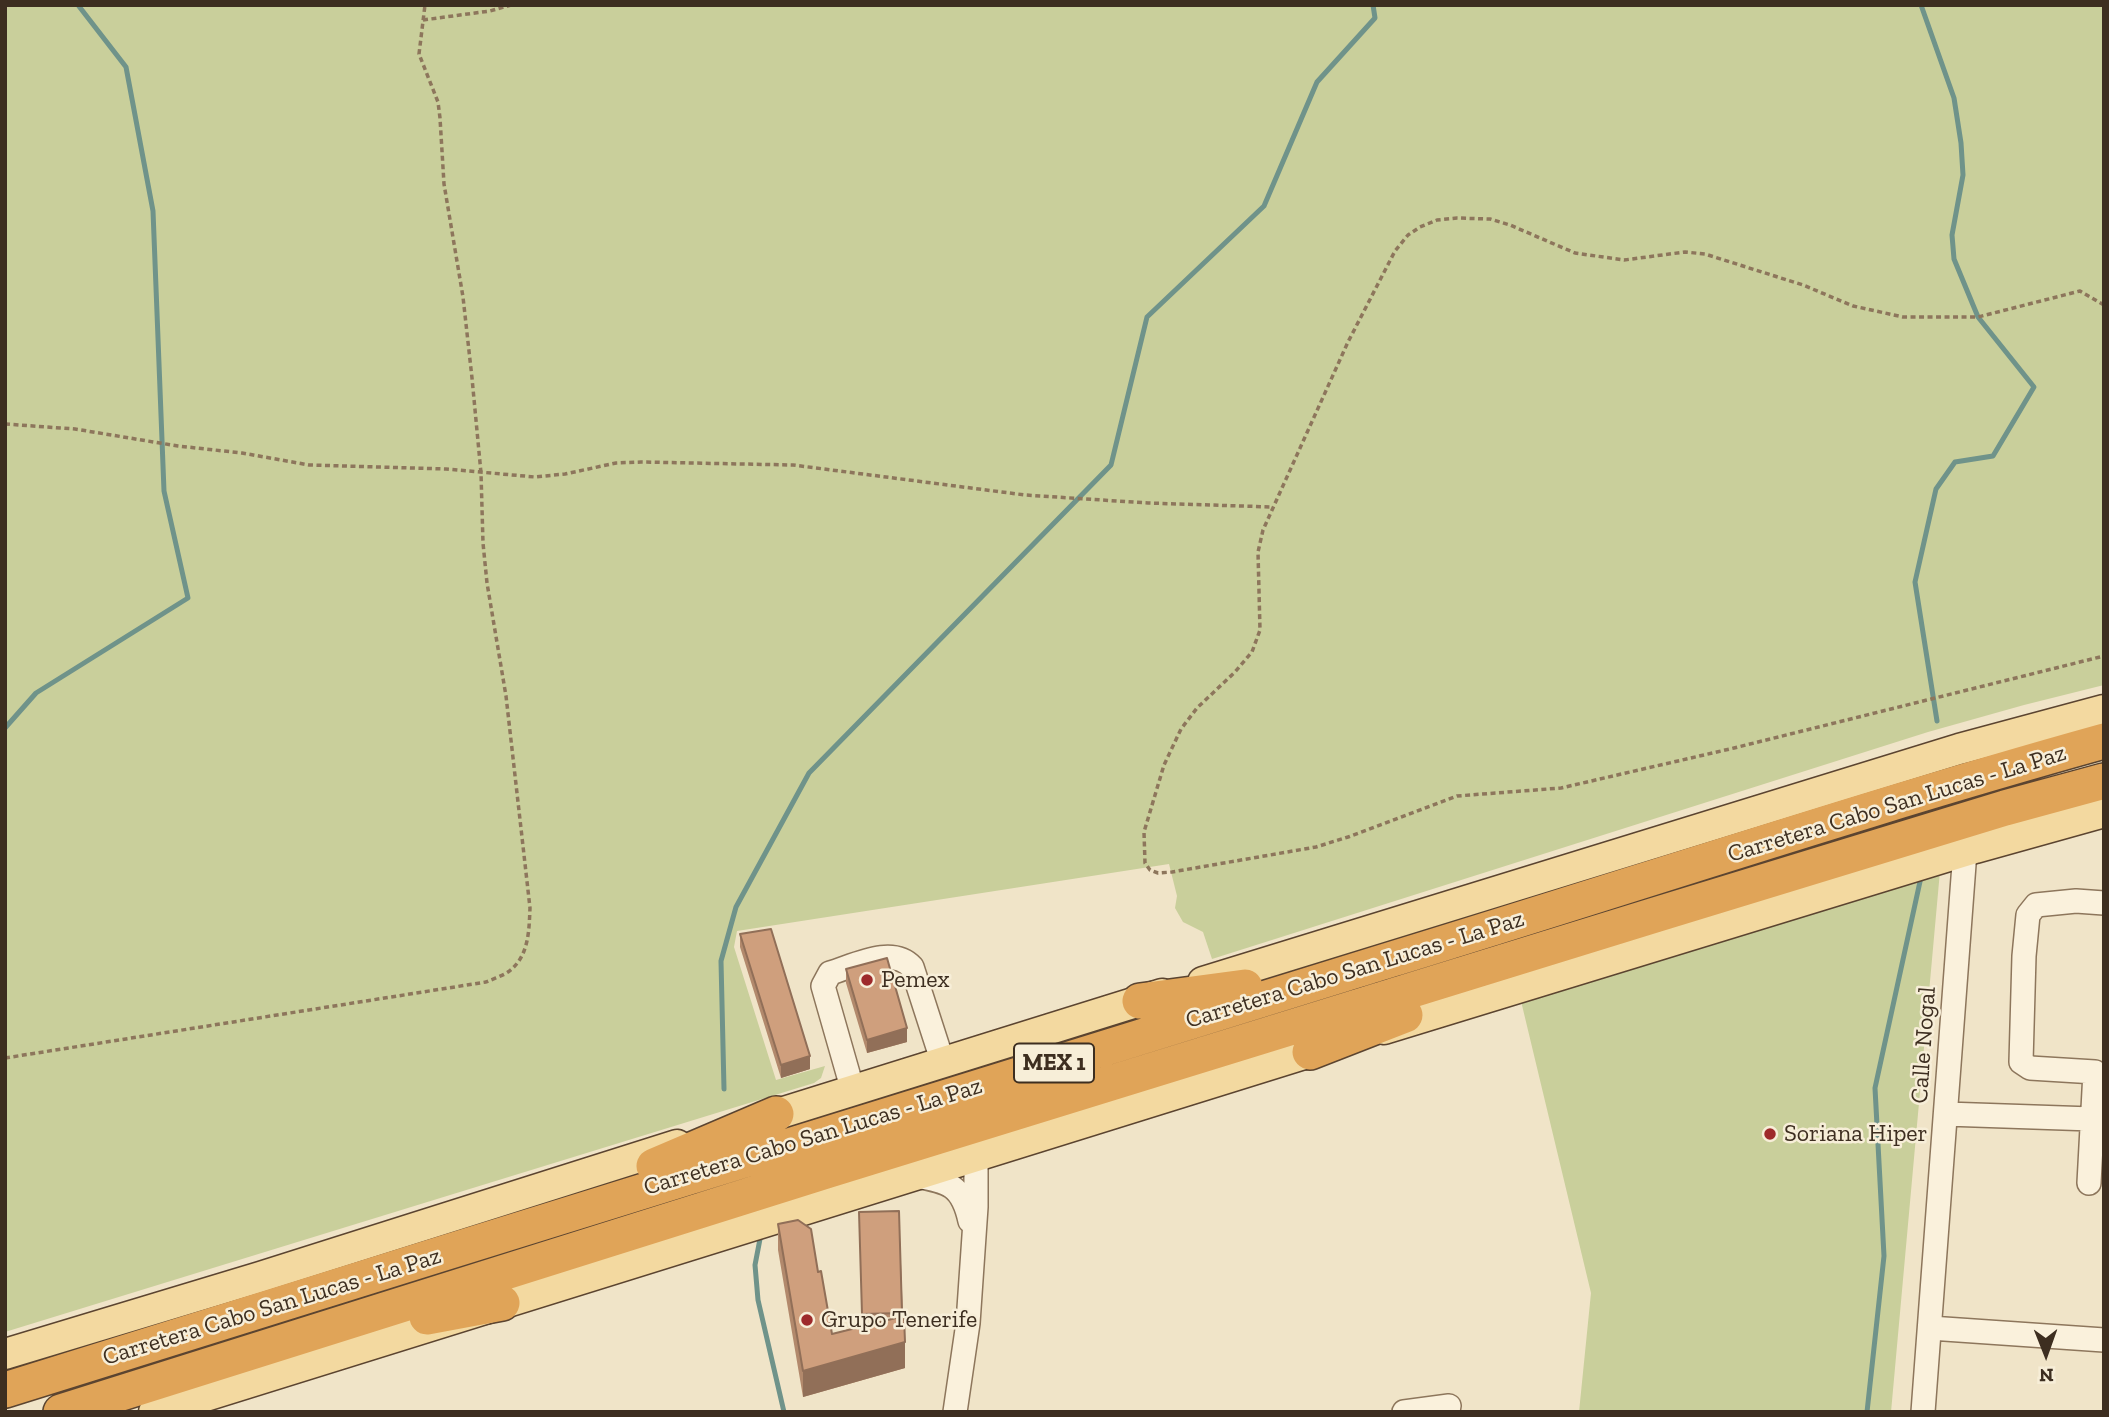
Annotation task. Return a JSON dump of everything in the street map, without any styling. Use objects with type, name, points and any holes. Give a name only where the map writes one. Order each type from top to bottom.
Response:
[{"type":"highway","name":"Carretera Cabo San Lucas - La Paz","points":[[5,1390],[816,1136],[1997,771],[2104,741]]},
{"type":"highway","name":"Carretera Cabo San Lucas - La Paz","points":[[61,1412],[826,1171],[1992,811],[2104,781]]},
{"type":"highway","points":[[1310,1052],[1472,990],[1546,966],[1655,915]]},
{"type":"highway","points":[[1140,1001],[1260,985],[1328,965],[1392,960]]},
{"type":"highway","points":[[456,1249],[776,1114]]},
{"type":"highway","points":[[289,1341],[502,1303]]},
{"type":"main road","points":[[5,1354],[1959,749],[2104,710]]},
{"type":"main road","points":[[153,1412],[1965,850],[2104,812]]},
{"type":"street","name":"Calle Nogal","points":[[1923,1412],[1965,850]]},
{"type":"street","points":[[2076,901],[2104,893]]},
{"type":"street","points":[[2090,1183],[2095,1072],[2030,1068],[2021,1062],[2023,979],[2028,915],[2036,905],[2076,901],[2104,903]]},
{"type":"street","points":[[853,1091],[823,986],[830,973],[882,958],[897,956],[905,960],[912,967],[943,1063]]},
{"type":"street","points":[[1945,1114],[2092,1119]]},
{"type":"street","points":[[955,1412],[968,1322],[972,1234],[976,1207],[976,1165],[979,1158],[986,1153]]},
{"type":"street","points":[[913,1175],[944,1181],[957,1191],[967,1207],[972,1234]]},
{"type":"street","points":[[1930,1328],[2104,1340]]},
{"type":"street","points":[[1409,1411],[1449,1406]]},
{"type":"path","points":[[5,1058],[486,982],[508,972],[523,954],[529,935],[530,908],[506,696],[487,583],[481,473],[463,297],[444,184],[439,110],[419,54],[425,5]]},
{"type":"path","points":[[423,20],[490,11],[510,5]]},
{"type":"path","points":[[2104,305],[2080,292],[1978,317],[1903,317],[1853,306],[1803,285],[1704,254],[1685,252],[1624,260],[1575,253],[1490,219],[1437,220],[1420,227],[1408,235],[1395,251],[1348,342],[1272,507],[1259,541],[1260,631],[1252,652],[1197,708],[1181,729],[1161,776],[1144,832],[1145,863],[1150,870],[1158,873],[1316,847],[1348,838],[1457,796],[1561,788],[2104,656]]},
{"type":"path","points":[[5,424],[87,430],[309,465],[446,469],[549,476],[616,463],[793,465],[1025,495],[1272,507]]},
{"type":"green space","points":[[5,5],[2104,5],[2104,685],[1928,732],[1212,959],[1203,932],[1183,922],[1175,908],[1177,896],[1169,864],[737,931],[734,947],[776,1080],[825,1066],[821,1078],[814,1083],[5,1332]]},
{"type":"green space","points":[[1940,871],[1891,1412],[1579,1412],[1591,1293],[1521,1001]]},
{"type":"building","points":[[771,929],[810,1056],[781,1065],[740,934]]},
{"type":"building","points":[[887,958],[907,1028],[867,1040],[846,969]]},
{"type":"building","points":[[899,1211],[902,1313],[862,1314],[859,1212]]},
{"type":"building","points":[[798,1220],[811,1229],[832,1334],[904,1316],[905,1342],[803,1371],[778,1224]]},
{"type":"waterway","points":[[5,728],[36,693],[188,598],[164,491],[153,211],[126,67],[78,5]]},
{"type":"waterway","points":[[724,1089],[721,961],[736,907],[809,773],[1111,465],[1147,317],[1264,206],[1317,82],[1375,18],[1373,5]]},
{"type":"waterway","points":[[1921,5],[1954,98],[1961,143],[1963,175],[1952,235],[1954,259],[1978,317],[2034,387],[1993,456],[1955,462],[1936,489],[1915,582],[1937,721]]},
{"type":"waterway","points":[[1867,1412],[1884,1256],[1875,1088],[1921,877]]},
{"type":"waterway","points":[[760,1239],[755,1265],[758,1300],[784,1412]]},
{"type":"place","name":"Pemex","points":[[867,980]]},
{"type":"place","name":"Soriana Hiper","points":[[1770,1134]]},
{"type":"place","name":"Grupo Tenerife","points":[[807,1320]]}]
